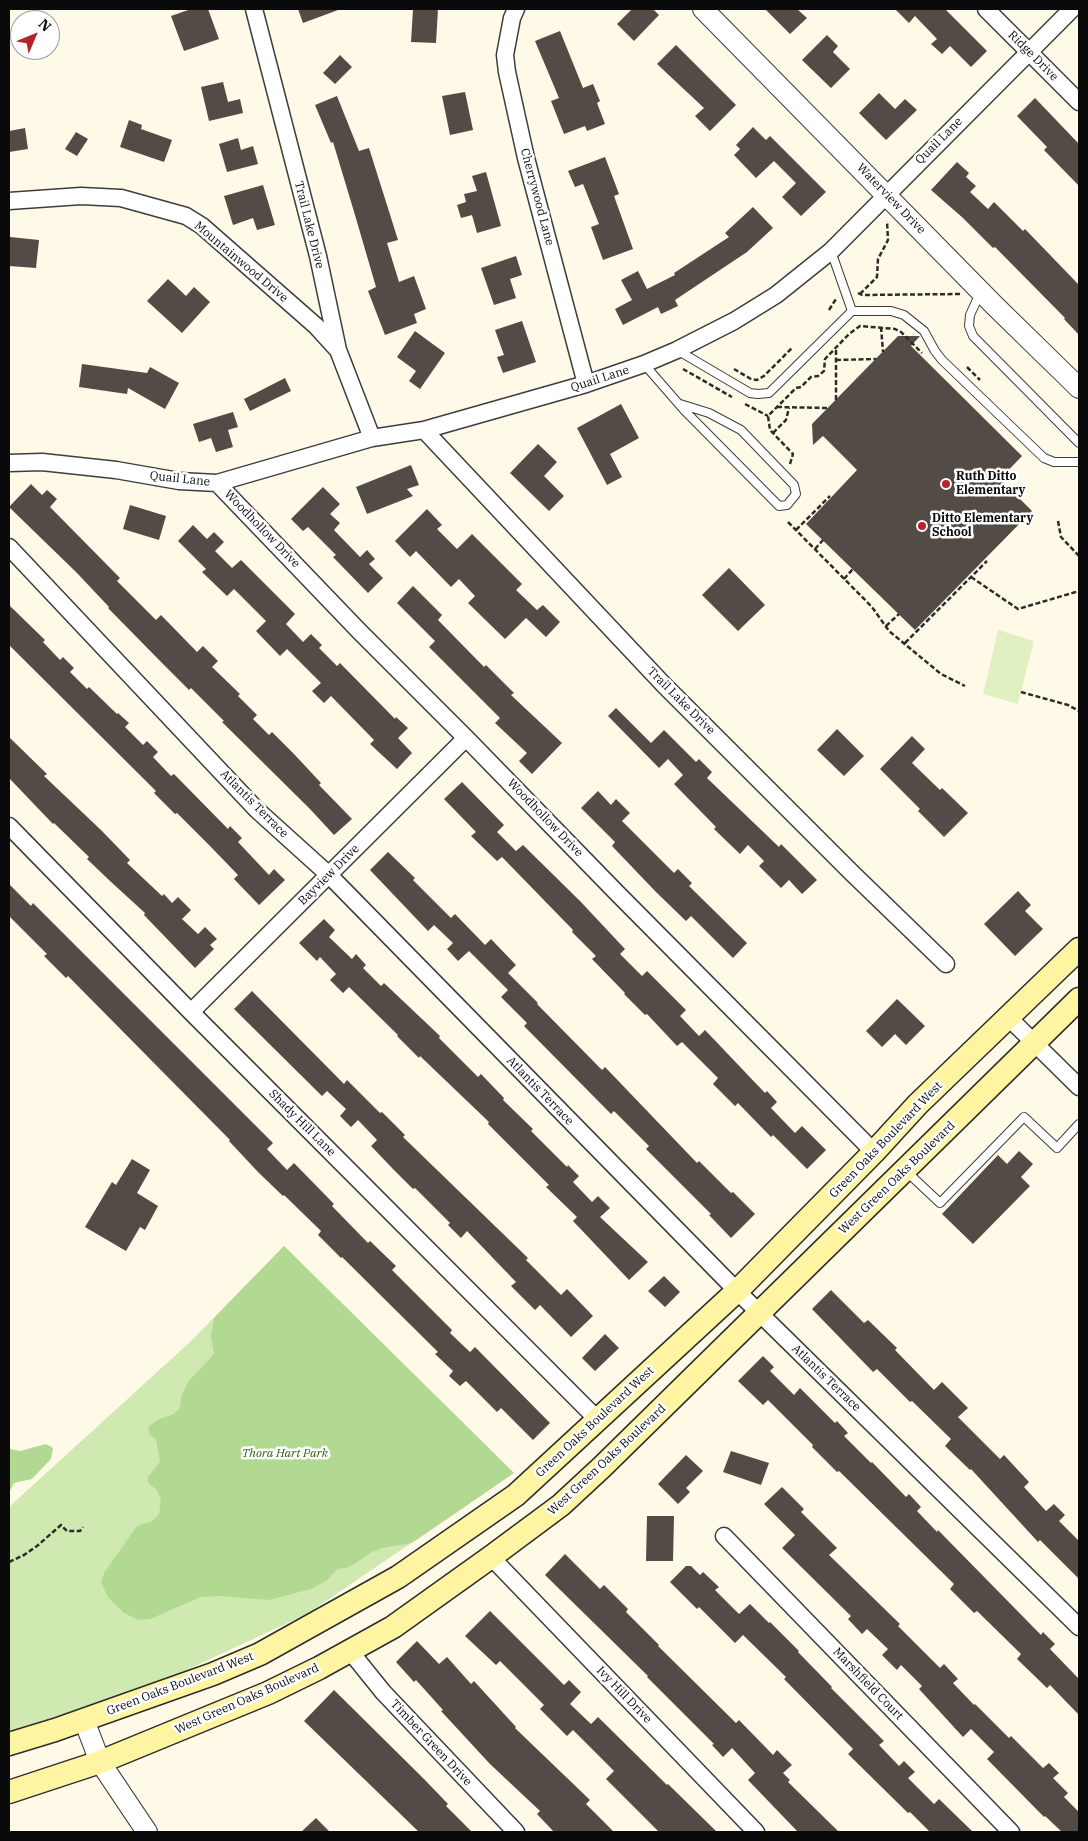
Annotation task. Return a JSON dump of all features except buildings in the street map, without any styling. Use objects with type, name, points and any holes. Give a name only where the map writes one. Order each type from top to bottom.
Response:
[{"type":"main road","name":"Green Oaks Boulevard West","points":[[9,1744],[84,1720],[214,1674],[260,1654],[398,1577],[516,1495],[737,1291],[874,1152],[918,1104],[1079,949]]},
{"type":"main road","name":"West Green Oaks Boulevard","points":[[9,1792],[100,1762],[268,1693],[319,1668],[392,1627],[491,1557],[561,1505],[628,1443],[1079,999]]},
{"type":"street","name":"Trail Lake Drive","points":[[254,9],[318,256],[338,350],[372,438]]},
{"type":"street","name":"Cherrywood Lane","points":[[516,9],[512,18],[505,54],[507,72],[526,158],[586,384]]},
{"type":"street","name":"Waterview Drive","points":[[704,9],[886,194],[973,293],[1079,388]]},
{"type":"street","name":"Ridge Drive","points":[[986,9],[1079,102]]},
{"type":"street","name":"Quail Lane","points":[[9,463],[42,462],[116,470],[179,481],[218,483],[372,438],[424,430],[586,384],[644,364],[677,350],[734,321],[776,295],[830,250],[1072,9]]},
{"type":"street","name":"Mountainwood Drive","points":[[9,201],[81,196],[121,198],[186,216],[202,226],[310,320],[338,350]]},
{"type":"street","name":"Trail Lake Drive","points":[[424,430],[663,684],[946,964]]},
{"type":"street","name":"Woodhollow Drive","points":[[218,483],[360,631],[874,1152]]},
{"type":"street","name":"Atlantis Terrace","points":[[9,547],[257,810],[329,875],[737,1291],[1079,1627]]},
{"type":"street","name":"Bayview Drive","points":[[191,1012],[466,738]]},
{"type":"street","name":"Shady Hill Lane","points":[[9,826],[191,1012],[597,1419]]},
{"type":"street","points":[[1009,1018],[1079,1087]]},
{"type":"street","name":"Marshfield Court","points":[[724,1536],[1011,1832]]},
{"type":"street","name":"Ivy Hill Drive","points":[[491,1557],[756,1832]]},
{"type":"street","name":"Timber Green Drive","points":[[350,1651],[383,1692],[516,1832]]},
{"type":"street","points":[[84,1720],[100,1762],[147,1832]]},
{"type":"lane","points":[[830,250],[852,310]]},
{"type":"lane","points":[[973,293],[969,326],[973,336],[1079,443]]},
{"type":"lane","points":[[677,350],[750,393],[769,393],[852,310],[891,311],[904,315],[924,330],[942,360],[1044,458],[1054,462],[1079,462]]},
{"type":"lane","points":[[644,364],[684,410],[779,506],[787,505],[796,494],[794,485],[740,430],[708,413],[680,404]]},
{"type":"lane","points":[[905,1170],[940,1203],[1024,1117],[1057,1148],[1079,1124]]},
{"type":"path","points":[[860,294],[877,277],[878,259],[888,240],[886,215]]},
{"type":"path","points":[[856,290],[860,294],[973,293]]},
{"type":"path","points":[[768,416],[796,388],[801,387],[811,377],[818,376],[824,371],[825,359],[849,334],[860,326],[881,327],[883,352]]},
{"type":"path","points":[[728,366],[751,379],[757,380],[764,376],[792,348]]},
{"type":"path","points":[[836,348],[836,400]]},
{"type":"path","points":[[836,360],[876,359]]},
{"type":"path","points":[[683,369],[734,398]]},
{"type":"path","points":[[742,402],[768,416]]},
{"type":"path","points":[[777,407],[828,408]]},
{"type":"path","points":[[773,433],[786,420],[789,408]]},
{"type":"path","points":[[768,416],[770,430],[794,454],[789,466]]},
{"type":"path","points":[[796,530],[830,496]]},
{"type":"path","points":[[1058,521],[1061,537],[1079,556]]},
{"type":"path","points":[[788,522],[872,607],[886,626],[905,644],[941,674],[965,686]]},
{"type":"path","points":[[815,549],[823,540]]},
{"type":"path","points":[[905,644],[987,561]]},
{"type":"path","points":[[844,579],[853,569]]},
{"type":"path","points":[[971,577],[1018,609],[1079,590]]},
{"type":"path","points":[[886,626],[899,614]]},
{"type":"path","points":[[1021,692],[1068,705],[1079,711]]},
{"type":"path","points":[[9,1562],[37,1546],[61,1525],[67,1531],[80,1531],[83,1527]]},
{"type":"green space","points":[[998,630],[1034,641],[1018,704],[983,694]]},
{"type":"green space","name":"Thora Hart Park","points":[[284,1246],[514,1473],[307,1614],[64,1727],[9,1745],[9,1507],[190,1342]]},
{"type":"green space","name":"Thora Hart Park","points":[[284,1246],[514,1473],[412,1543],[382,1548],[370,1553],[346,1568],[338,1569],[326,1581],[311,1589],[269,1600],[220,1596],[201,1597],[150,1619],[139,1620],[124,1613],[108,1597],[101,1582],[104,1573],[137,1526],[152,1521],[159,1514],[161,1500],[157,1490],[149,1484],[147,1478],[160,1462],[156,1439],[150,1435],[148,1427],[157,1420],[174,1414],[180,1407],[181,1396],[188,1382],[214,1354],[211,1336],[214,1318]]},
{"type":"green space","points":[[46,1444],[53,1448],[51,1459],[32,1479],[14,1483],[9,1493],[9,1449],[20,1451]]},
{"type":"place","name":"Ruth Ditto Elementary","points":[[946,484]]},
{"type":"place","name":"Ditto Elementary School","points":[[922,526]]}]
